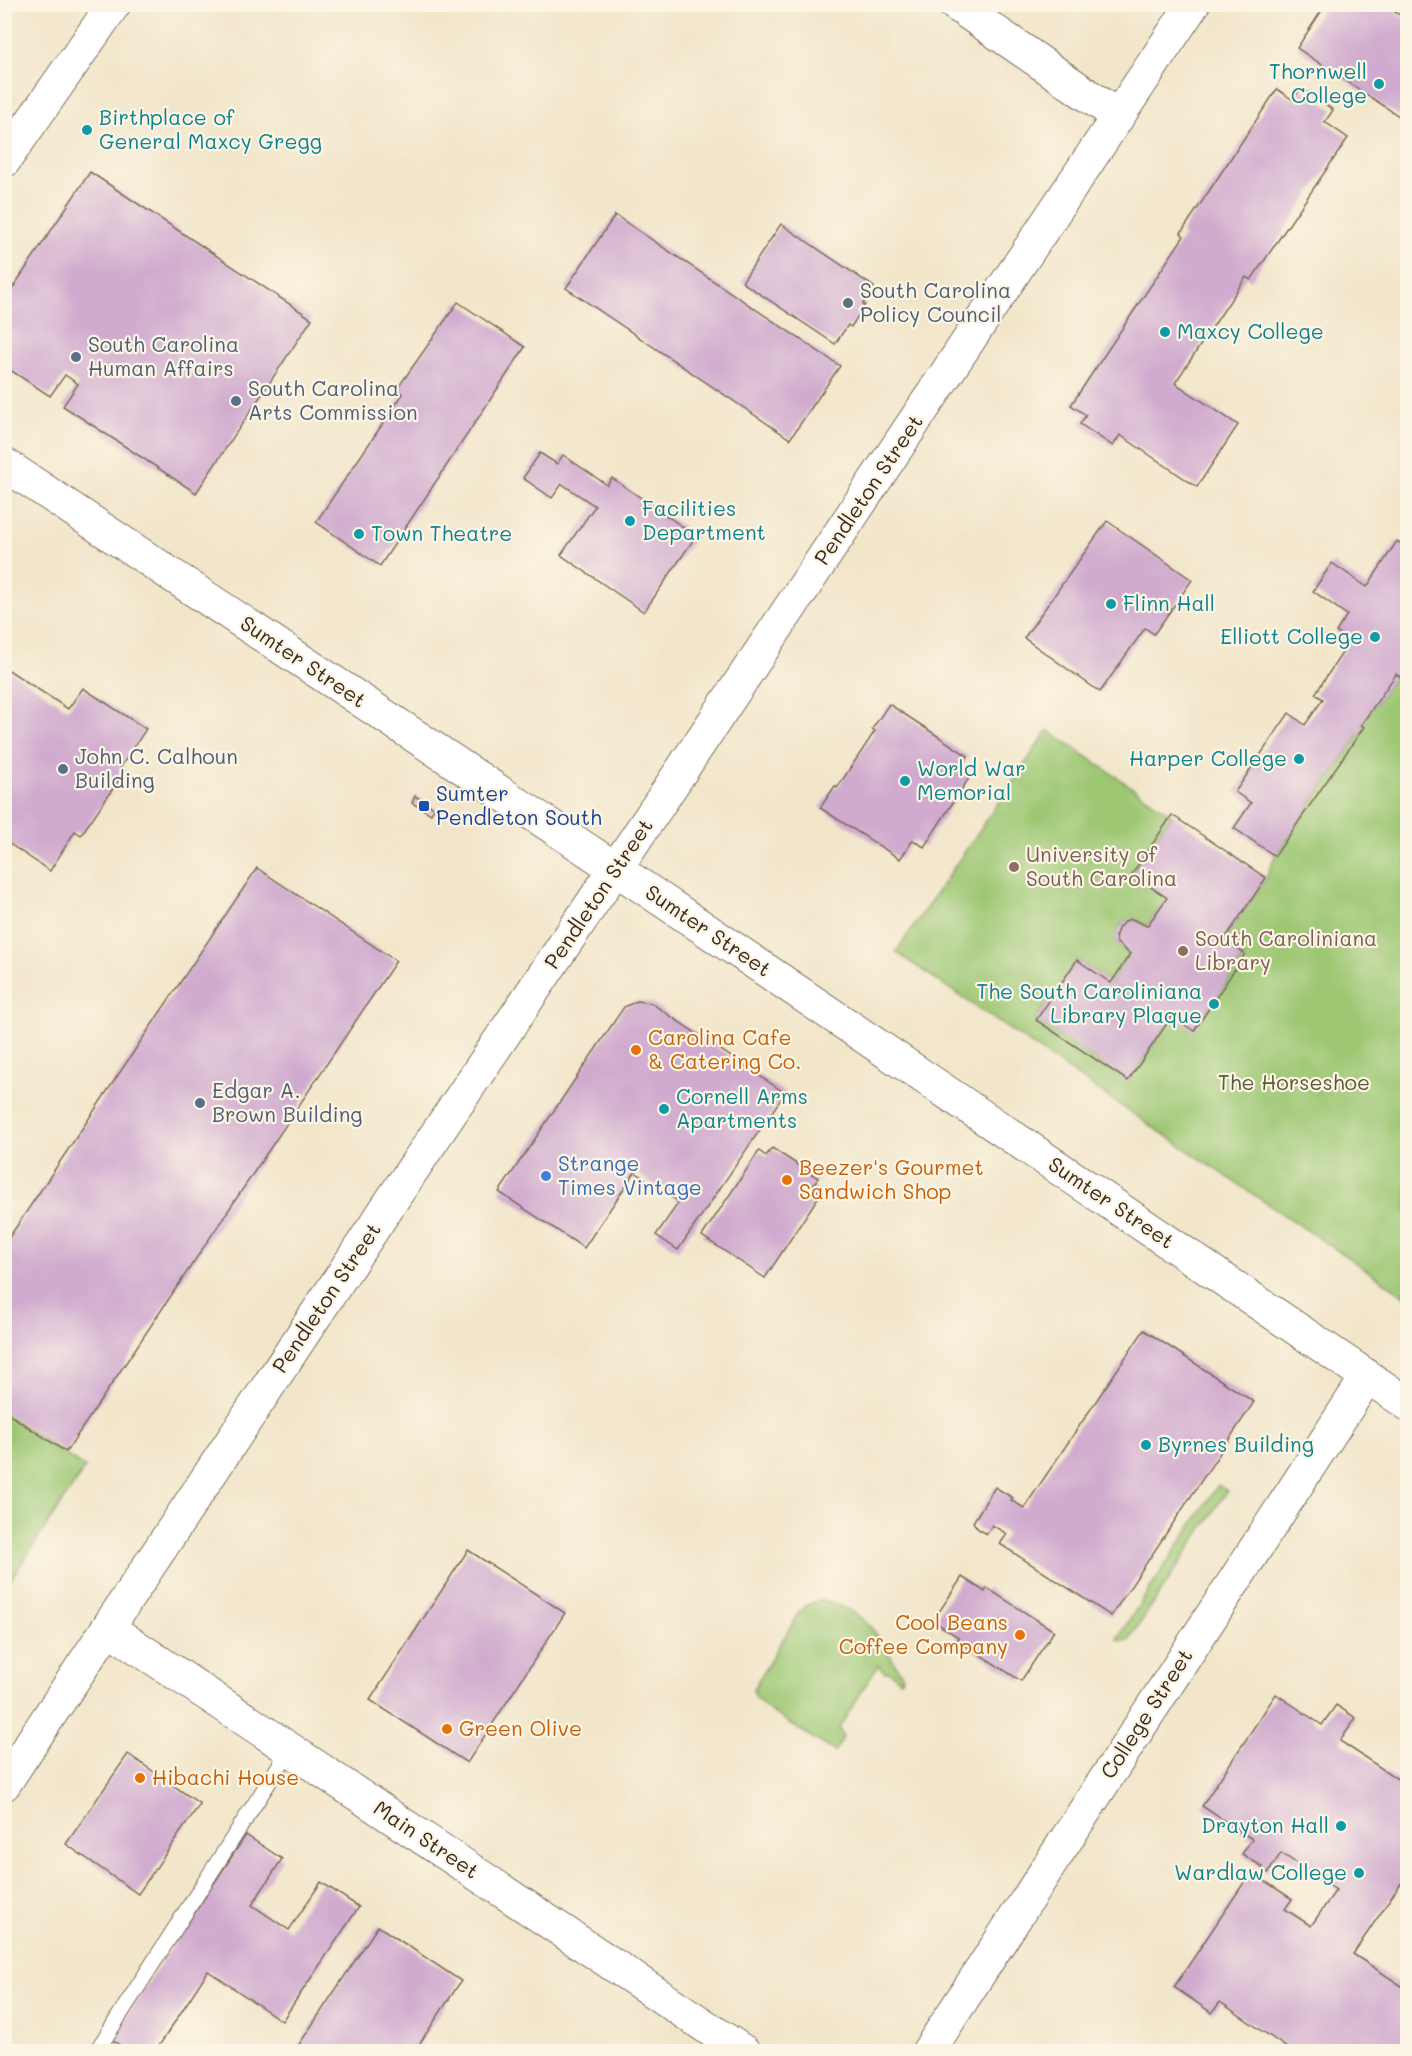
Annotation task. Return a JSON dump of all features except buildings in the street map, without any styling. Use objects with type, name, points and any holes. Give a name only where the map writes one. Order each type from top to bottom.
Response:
[{"type":"street","points":[[4,161],[114,4]]},
{"type":"street","points":[[955,4],[1118,116]]},
{"type":"street","name":"Pendleton Street","points":[[4,1784],[1193,4]]},
{"type":"street","name":"Sumter Street","points":[[4,464],[616,869],[1407,1404]]},
{"type":"street","name":"College Street","points":[[928,2052],[1367,1377]]},
{"type":"street","name":"Main Street","points":[[108,1628],[744,2052]]},
{"type":"lane","points":[[96,2052],[290,1749]]},
{"type":"green space","name":"The Horseshoe","points":[[1407,665],[1407,1297],[896,952],[1048,730],[1172,815],[1132,873],[1167,898],[1147,926],[1129,920],[1121,924],[1116,941],[1130,954],[1111,983],[1077,960],[1036,1019],[1128,1081],[1172,1016],[1194,1030],[1245,955],[1224,940],[1266,878],[1275,856],[1364,727],[1361,725],[1396,674],[1400,676]]},
{"type":"green space","points":[[5,1414],[85,1468],[5,1588]]},
{"type":"green space","points":[[1218,1485],[1227,1491],[1129,1640],[1117,1639]]},
{"type":"green space","points":[[820,1600],[850,1610],[861,1618],[879,1638],[903,1677],[900,1680],[890,1672],[884,1672],[878,1665],[839,1728],[843,1737],[835,1752],[770,1711],[757,1698],[753,1689],[799,1613],[805,1606]]},
{"type":"place","name":"Thornwell College","points":[[1379,84]]},
{"type":"place","name":"Birthplace of General Maxcy Gregg","points":[[87,130]]},
{"type":"place","name":"South Carolina Policy Council","points":[[848,303]]},
{"type":"place","name":"Maxcy College","points":[[1165,332]]},
{"type":"place","name":"South Carolina Human Affairs","points":[[76,357]]},
{"type":"place","name":"South Carolina Arts Commission","points":[[236,401]]},
{"type":"place","name":"Facilities Department","points":[[630,521]]},
{"type":"place","name":"Town Theatre","points":[[359,534]]},
{"type":"place","name":"Flinn Hall","points":[[1111,604]]},
{"type":"place","name":"Elliott College","points":[[1375,637]]},
{"type":"place","name":"Harper College","points":[[1299,759]]},
{"type":"place","name":"John C. Calhoun Building","points":[[63,769]]},
{"type":"place","name":"World War Memorial","points":[[905,781]]},
{"type":"place","name":"Sumter Pendleton South","points":[[424,806]]},
{"type":"place","name":"University of South Carolina","points":[[1014,867]]},
{"type":"place","name":"South Caroliniana Library","points":[[1183,951]]},
{"type":"place","name":"The South Caroliniana Library Plaque","points":[[1214,1004]]},
{"type":"place","name":"Carolina Cafe & Catering Co.","points":[[636,1050]]},
{"type":"place","name":"Edgar A. Brown Building","points":[[200,1103]]},
{"type":"place","name":"Cornell Arms Apartments","points":[[664,1109]]},
{"type":"place","name":"Strange Times Vintage","points":[[546,1176]]},
{"type":"place","name":"Beezer's Gourmet Sandwich Shop","points":[[787,1180]]},
{"type":"place","name":"Byrnes Building","points":[[1146,1445]]},
{"type":"place","name":"Cool Beans Coffee Company","points":[[1020,1635]]},
{"type":"place","name":"Green Olive","points":[[447,1729]]},
{"type":"place","name":"Hibachi House","points":[[140,1778]]},
{"type":"place","name":"Drayton Hall","points":[[1341,1826]]},
{"type":"place","name":"Wardlaw College","points":[[1359,1873]]}]
